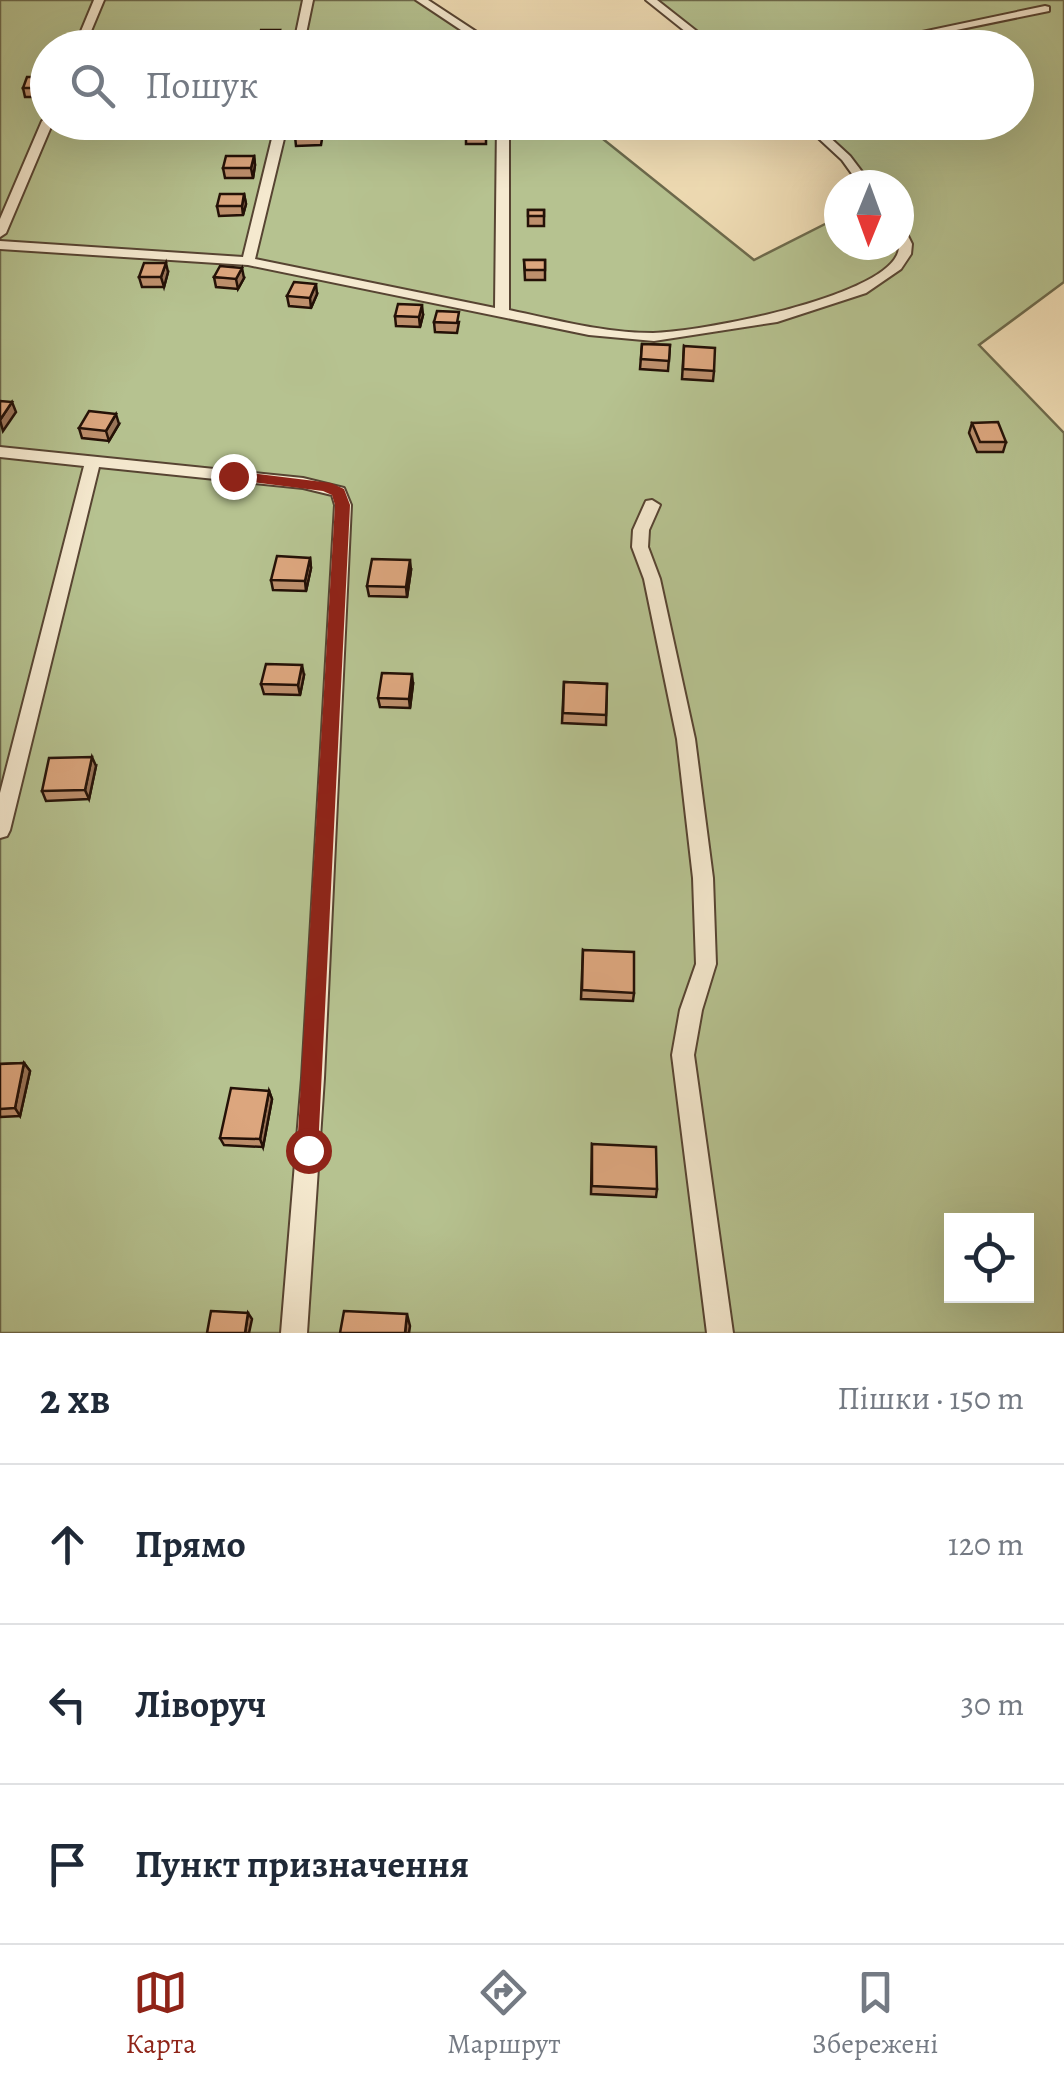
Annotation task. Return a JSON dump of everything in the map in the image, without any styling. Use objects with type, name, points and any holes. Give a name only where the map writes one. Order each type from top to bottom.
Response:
[{"type":"lane","points":[[86,30],[99,0]]},
{"type":"lane","points":[[302,30],[308,0]]},
{"type":"lane","points":[[421,0],[468,30]]},
{"type":"lane","points":[[651,0],[690,30]]},
{"type":"lane","points":[[941,30],[1046,9]]},
{"type":"lane","points":[[0,233],[40,140]]},
{"type":"lane","points":[[248,261],[278,140]]},
{"type":"lane","points":[[502,140],[502,314]]},
{"type":"lane","points":[[826,140],[855,170]]},
{"type":"lane","points":[[0,245],[248,261],[590,332],[654,337],[778,318],[861,290],[900,260]]},
{"type":"lane","points":[[0,452],[326,486],[339,492],[342,505],[314,1058],[294,1333]]},
{"type":"lane","points":[[0,830],[94,462]]},
{"type":"lane","points":[[652,505],[641,530],[640,547],[652,578],[686,739],[703,878],[706,964],[682,1055],[720,1333]]},
{"type":"green space","points":[[0,0],[421,0],[469,30],[30,30],[30,140],[604,140],[754,260],[824,225],[824,260],[914,260],[914,170],[851,170],[822,140],[1034,140],[1034,30],[691,30],[651,0],[1064,0],[1064,282],[979,345],[1064,433],[1064,1333],[0,1333]]},
{"type":"building","points":[[226,156],[254,156],[251,168],[223,168]]},
{"type":"building","points":[[220,194],[244,194],[242,206],[217,206]]},
{"type":"building","points":[[528,210],[544,210],[544,216],[528,216]]},
{"type":"building","points":[[524,260],[545,260],[545,270],[525,270]]},
{"type":"building","points":[[144,263],[166,263],[161,277],[139,277]]},
{"type":"building","points":[[220,266],[242,268],[236,279],[214,277]]},
{"type":"building","points":[[294,282],[316,284],[310,298],[287,296]]},
{"type":"building","points":[[398,304],[422,305],[419,317],[395,316]]},
{"type":"building","points":[[437,311],[459,312],[457,323],[434,322]]},
{"type":"building","points":[[642,344],[670,345],[669,361],[641,359]]},
{"type":"building","points":[[684,346],[715,348],[714,371],[683,369]]},
{"type":"building","points":[[0,401],[12,402],[0,420]]},
{"type":"building","points":[[89,411],[116,414],[106,431],[79,428]]},
{"type":"building","points":[[998,422],[1006,442],[980,442],[972,423]]},
{"type":"building","points":[[277,556],[310,558],[305,581],[271,580]]},
{"type":"building","points":[[372,559],[410,560],[406,587],[367,586]]},
{"type":"building","points":[[266,664],[302,665],[298,685],[261,684]]},
{"type":"building","points":[[382,673],[412,674],[409,699],[378,698]]},
{"type":"building","points":[[564,682],[607,684],[606,715],[563,713]]},
{"type":"building","points":[[92,757],[85,790],[42,791],[49,758]]},
{"type":"building","points":[[583,950],[634,952],[634,993],[582,990]]},
{"type":"building","points":[[24,1063],[15,1108],[0,1109],[0,1064]]},
{"type":"building","points":[[231,1088],[269,1091],[260,1139],[220,1138]]},
{"type":"building","points":[[592,1144],[656,1147],[657,1189],[592,1186]]},
{"type":"building","points":[[211,1311],[248,1313],[245,1333],[207,1333]]},
{"type":"building","points":[[344,1311],[407,1314],[405,1333],[340,1333]]},
{"type":"route","points":[[233,476],[326,486],[339,492],[342,505],[308,1150]]}]
